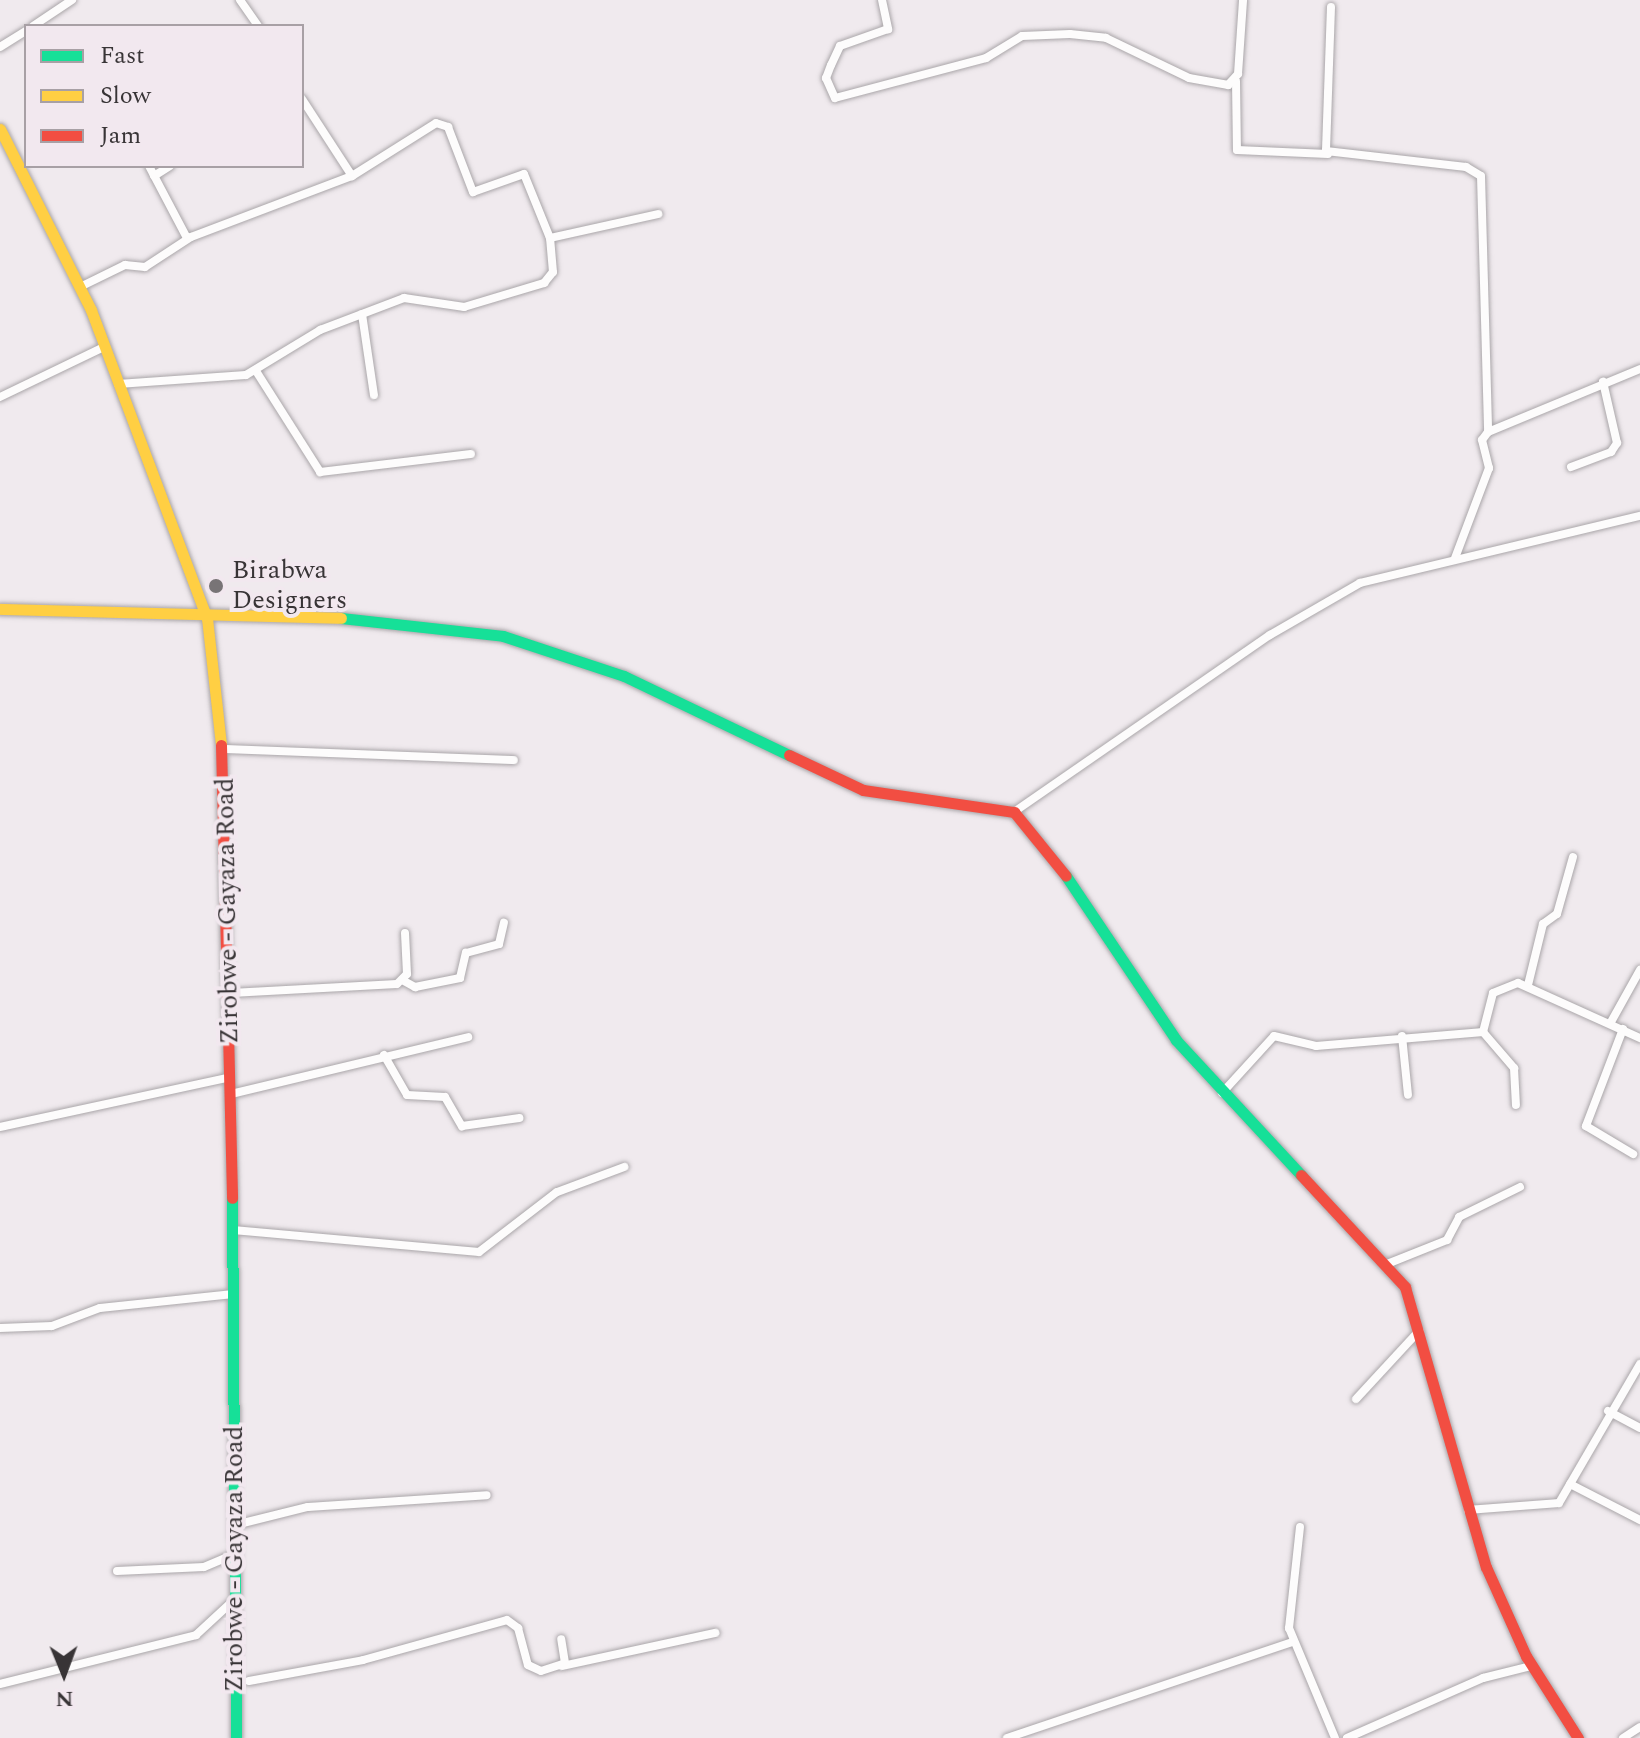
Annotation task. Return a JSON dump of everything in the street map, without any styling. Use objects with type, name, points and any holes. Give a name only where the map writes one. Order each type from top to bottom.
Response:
[{"type":"street","points":[[36,24],[72,0]]},
{"type":"street","points":[[240,0],[257,24]]},
{"type":"street","points":[[882,0],[888,29],[840,46],[826,78],[835,98],[986,58],[1022,36],[1097,35],[1196,80],[1236,80]]},
{"type":"street","points":[[1243,0],[1236,80],[1237,150],[1328,154],[1478,172],[1488,432]]},
{"type":"street","points":[[1328,154],[1331,7]]},
{"type":"street","points":[[0,47],[24,32]]},
{"type":"street","points":[[304,102],[352,176]]},
{"type":"street","points":[[82,286],[125,265],[145,267],[187,238],[352,176],[445,123],[470,190],[524,174],[550,238],[551,280],[464,307],[416,295],[320,330],[256,371],[118,384]]},
{"type":"street","name":"Zirobwe - Gayaza Road","points":[[0,129],[82,286],[207,618],[223,749],[231,993],[236,1738]]},
{"type":"street","points":[[150,168],[187,238]]},
{"type":"street","points":[[154,176],[167,168]]},
{"type":"street","points":[[550,238],[658,214]]},
{"type":"street","points":[[362,314],[374,395]]},
{"type":"street","points":[[0,397],[104,347]]},
{"type":"street","points":[[1455,558],[1489,468],[1482,440],[1488,432],[1640,369]]},
{"type":"street","points":[[256,371],[320,472],[471,454]]},
{"type":"street","points":[[1571,467],[1611,452],[1617,443],[1603,382]]},
{"type":"street","points":[[1014,812],[1330,598],[1391,571],[1640,516]]},
{"type":"street","points":[[0,609],[207,618],[340,618],[503,636],[624,676],[863,790],[1014,812],[1064,871],[1149,1005],[1222,1093],[1387,1264],[1412,1299],[1466,1510],[1531,1666],[1578,1738]]},
{"type":"street","points":[[223,749],[514,760]]},
{"type":"street","points":[[1528,985],[1543,924],[1557,914],[1573,857]]},
{"type":"street","points":[[231,993],[404,981],[415,987],[460,978],[466,953],[499,944],[504,923]]},
{"type":"street","points":[[404,981],[405,933]]},
{"type":"street","points":[[1611,1022],[1640,970]]},
{"type":"street","points":[[1483,1032],[1498,986],[1528,985],[1640,1038]]},
{"type":"street","points":[[1623,1029],[1586,1126],[1633,1154]]},
{"type":"street","points":[[1222,1093],[1274,1036],[1316,1046],[1402,1036],[1483,1032]]},
{"type":"street","points":[[1483,1032],[1514,1068],[1516,1105]]},
{"type":"street","points":[[1402,1036],[1408,1095]]},
{"type":"street","points":[[231,1094],[468,1037]]},
{"type":"street","points":[[384,1055],[407,1095],[445,1097],[462,1126],[519,1118]]},
{"type":"street","points":[[0,1127],[231,1077]]},
{"type":"street","points":[[233,1230],[479,1252],[557,1192],[624,1167]]},
{"type":"street","points":[[1387,1264],[1447,1240],[1459,1217],[1520,1187]]},
{"type":"street","points":[[0,1328],[52,1326],[100,1308],[233,1294]]},
{"type":"street","points":[[1356,1399],[1420,1331]]},
{"type":"street","points":[[1466,1510],[1549,1510],[1570,1484],[1608,1411],[1640,1364]]},
{"type":"street","points":[[1608,1411],[1640,1428]]},
{"type":"street","points":[[1570,1484],[1640,1520]]},
{"type":"street","points":[[235,1525],[308,1507],[487,1495]]},
{"type":"street","points":[[1300,1527],[1292,1642],[1335,1738]]},
{"type":"street","points":[[117,1571],[204,1567],[235,1554]]},
{"type":"street","points":[[0,1684],[196,1635],[236,1599]]},
{"type":"street","points":[[249,1681],[363,1660],[507,1620],[518,1628],[528,1665],[562,1666],[715,1633]]},
{"type":"street","points":[[561,1639],[562,1666]]},
{"type":"street","points":[[1007,1738],[1292,1642]]},
{"type":"street","points":[[1347,1738],[1483,1678],[1531,1666]]},
{"type":"street","points":[[1623,1738],[1640,1727]]},
{"type":"traffic: fast","points":[[341,618],[503,636],[624,676],[789,755]]},
{"type":"traffic: fast","points":[[1066,876],[1176,1040],[1301,1175]]},
{"type":"traffic: fast","points":[[232,1198],[236,1738]]},
{"type":"traffic: slow","points":[[0,129],[91,310],[207,618],[221,745]]},
{"type":"traffic: slow","points":[[0,609],[341,618]]},
{"type":"traffic: jam","points":[[221,745],[232,1198]]},
{"type":"traffic: jam","points":[[789,755],[863,790],[1014,812],[1066,876]]},
{"type":"traffic: jam","points":[[1301,1175],[1405,1287],[1486,1567],[1526,1656],[1578,1738]]},
{"type":"place","name":"Birabwa Designers","points":[[216,586]]}]
